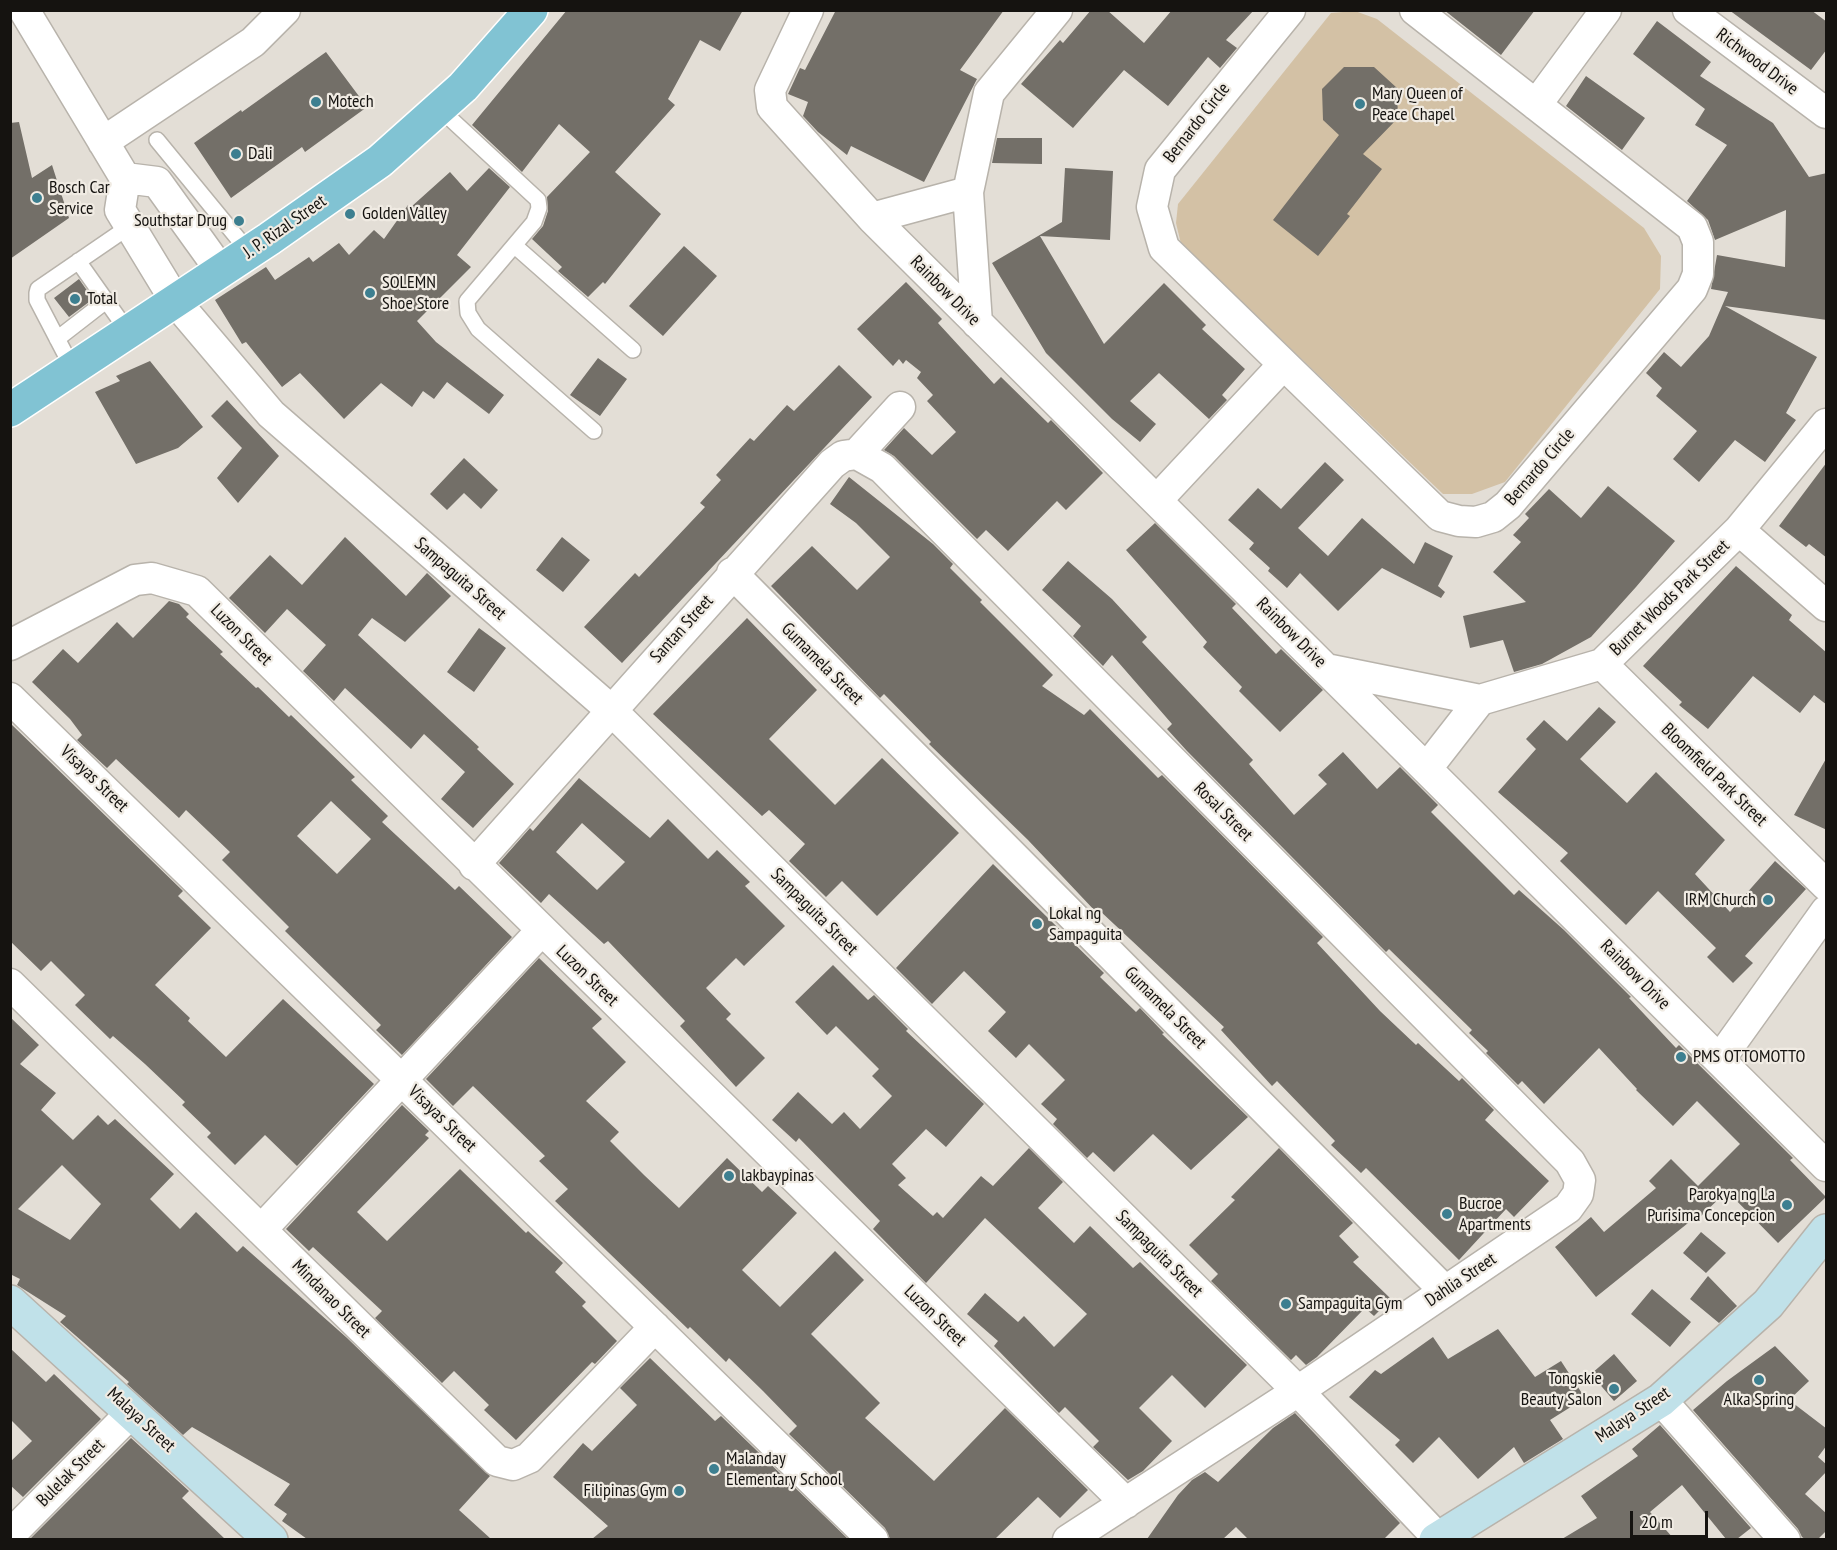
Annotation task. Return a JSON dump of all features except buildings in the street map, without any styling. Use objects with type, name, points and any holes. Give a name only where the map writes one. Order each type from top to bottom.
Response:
[{"type":"main road","name":"J. P. Rizal Street","points":[[10,410],[74,371],[380,160],[440,109],[531,10]]},
{"type":"street","points":[[24,10],[125,178],[157,182],[221,271]]},
{"type":"street","points":[[103,142],[253,42],[285,10]]},
{"type":"street","name":"Rainbow Drive","points":[[808,10],[770,90],[772,107],[872,218],[1827,1166]]},
{"type":"street","points":[[977,323],[968,192],[989,93],[1057,10]]},
{"type":"street","name":"Bernardo Circle","points":[[1290,10],[1160,170],[1152,207],[1164,248],[1440,516],[1459,521],[1476,522],[1493,517],[1508,505],[1692,289],[1698,274],[1698,242],[1692,227],[1415,10]]},
{"type":"street","points":[[1536,105],[1606,10]]},
{"type":"street","name":"Richwood Drive","points":[[1688,10],[1827,113]]},
{"type":"street","name":"Sampaguita Street","points":[[125,178],[120,210],[176,302],[271,414],[611,710],[1298,1392],[1437,1539]]},
{"type":"street","points":[[872,218],[968,192]]},
{"type":"street","points":[[1157,500],[1283,365]]},
{"type":"street","name":"Santan Street","points":[[474,865],[732,573],[832,464],[843,456],[857,454],[900,407]]},
{"type":"street","name":"Burnet Woods Park Street","points":[[1326,669],[1479,700],[1602,664],[1739,530],[1827,424]]},
{"type":"street","name":"Rosal Street","points":[[857,454],[874,462],[899,485],[1570,1162],[1580,1180]]},
{"type":"street","points":[[1739,530],[1827,606]]},
{"type":"street","name":"Gumamela Street","points":[[732,573],[1445,1291]]},
{"type":"street","name":"Luzon Street","points":[[10,645],[135,580],[152,578],[197,591],[1126,1503]]},
{"type":"street","name":"Bloomfield Park Street","points":[[1602,664],[1827,885]]},
{"type":"street","name":"Visayas Street","points":[[10,698],[873,1539]]},
{"type":"street","points":[[1427,768],[1479,700]]},
{"type":"street","points":[[1720,1059],[1827,911]]},
{"type":"street","points":[[261,1230],[541,931]]},
{"type":"street","name":"Mindanao Street","points":[[10,984],[488,1454],[507,1465],[519,1465],[529,1458],[656,1327]]},
{"type":"street","name":"Dahlia Street","points":[[1298,1392],[1572,1204],[1578,1194],[1580,1180]]},
{"type":"street","name":"Malaya Street","points":[[1437,1539],[1661,1400],[1768,1304],[1827,1231]]},
{"type":"street","name":"Malaya Street","points":[[10,1302],[271,1539]]},
{"type":"street","points":[[1068,1539],[1298,1392]]},
{"type":"street","points":[[1661,1400],[1785,1539]]},
{"type":"street","name":"Bulelak Street","points":[[10,1535],[132,1412]]},
{"type":"lane","points":[[440,109],[538,200],[539,208],[534,222],[467,301],[468,313],[478,329],[594,431]]},
{"type":"lane","points":[[157,140],[249,252]]},
{"type":"lane","points":[[74,371],[37,300],[37,293],[78,261],[130,226]]},
{"type":"lane","points":[[515,246],[633,350]]},
{"type":"lane","points":[[78,261],[129,333]]},
{"type":"lane","points":[[57,339],[106,301]]},
{"type":"shaded area","points":[[1355,11],[1377,19],[1644,228],[1661,256],[1660,289],[1505,482],[1472,494],[1443,494],[1181,244],[1176,223],[1178,204],[1331,13]]},
{"type":"place","name":"Motech","points":[[316,102]]},
{"type":"place","name":"Mary Queen of Peace Chapel","points":[[1360,104]]},
{"type":"place","name":"Dali","points":[[236,154]]},
{"type":"place","name":"Bosch Car Service","points":[[37,198]]},
{"type":"place","name":"Golden Valley","points":[[350,214]]},
{"type":"place","name":"Southstar Drug","points":[[239,221]]},
{"type":"place","name":"SOLEMN Shoe Store","points":[[370,293]]},
{"type":"place","name":"Total","points":[[75,299]]},
{"type":"place","name":"IRM Church","points":[[1768,900]]},
{"type":"place","name":"Lokal ng Sampaguita","points":[[1037,924]]},
{"type":"place","name":"PMS OTTOMOTTO","points":[[1681,1057]]},
{"type":"place","name":"lakbaypinas","points":[[729,1176]]},
{"type":"place","name":"Parokya ng La Purisima Concepcion","points":[[1787,1205]]},
{"type":"place","name":"Bucroe Apartments","points":[[1447,1214]]},
{"type":"place","name":"Sampaguita Gym","points":[[1286,1304]]},
{"type":"place","name":"Alka Spring","points":[[1759,1380]]},
{"type":"place","name":"Tongskie Beauty Salon","points":[[1614,1389]]},
{"type":"place","name":"Malanday Elementary School","points":[[714,1469]]},
{"type":"place","name":"Filipinas Gym","points":[[679,1491]]}]
